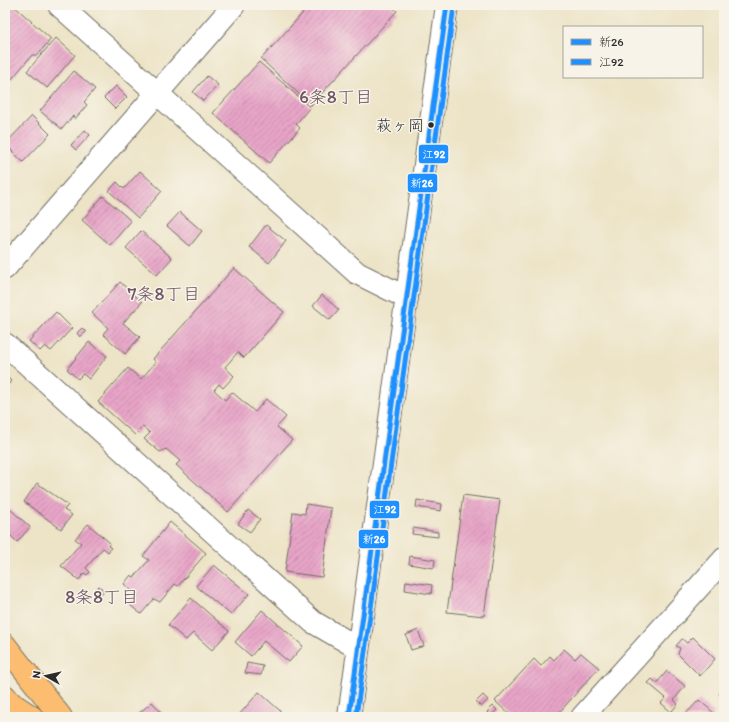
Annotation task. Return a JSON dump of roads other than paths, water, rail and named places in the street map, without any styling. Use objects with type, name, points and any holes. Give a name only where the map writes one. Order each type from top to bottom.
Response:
[{"type":"highway","points":[[5,645],[60,717]]},
{"type":"highway","points":[[5,696],[11,703],[32,717]]},
{"type":"street","points":[[59,5],[357,273],[407,298]]},
{"type":"street","points":[[5,268],[234,5]]},
{"type":"street","points":[[350,717],[358,648],[447,5]]},
{"type":"street","points":[[5,344],[313,622],[358,648]]},
{"type":"street","points":[[582,717],[724,559]]},
{"type":"place","name":"萩ヶ岡","points":[[431,125]]},
{"type":"district","name":"6条8丁目","points":[[336,97]]},
{"type":"district","name":"7条8丁目","points":[[164,294]]},
{"type":"district","name":"8条8丁目","points":[[102,597]]}]
